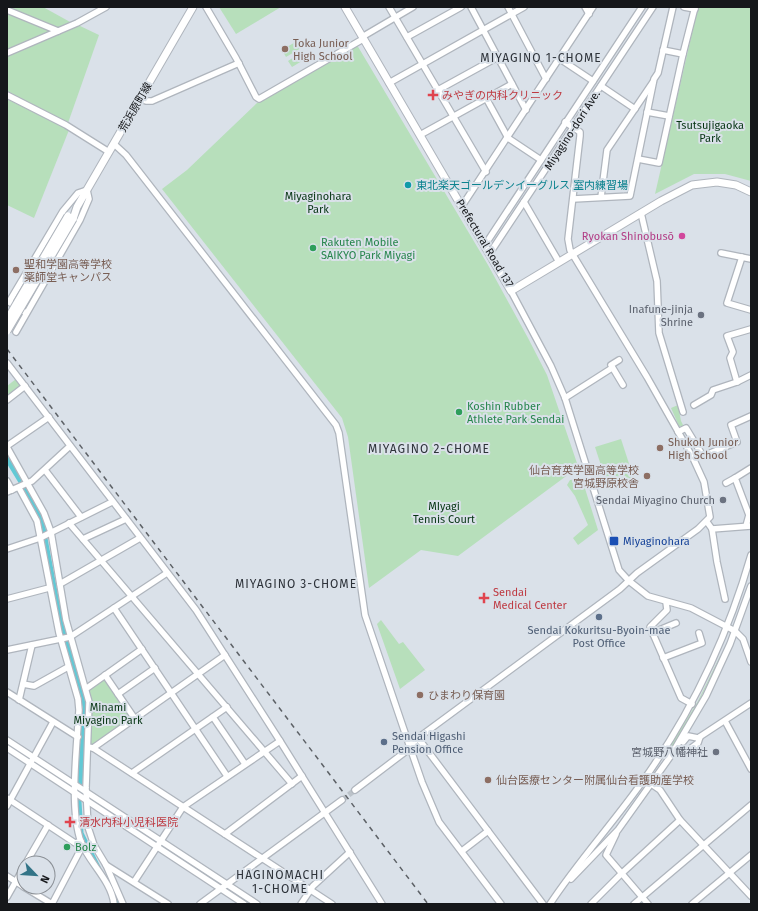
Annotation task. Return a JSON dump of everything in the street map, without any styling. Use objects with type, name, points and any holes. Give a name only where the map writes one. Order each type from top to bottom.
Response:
[{"type":"main road","name":"荒浜原町線","points":[[7,320],[77,207],[193,7]]},
{"type":"main road","name":"Prefectural Road 137","points":[[345,7],[512,291],[676,192],[702,183],[726,183],[751,192]]},
{"type":"main road","name":"荒浜原町線","points":[[7,331],[70,217]]},
{"type":"street","points":[[7,54],[106,7]]},
{"type":"street","points":[[206,7],[239,63],[256,97],[261,99],[413,7]]},
{"type":"street","points":[[388,7],[486,172]]},
{"type":"street","points":[[407,37],[461,7]]},
{"type":"street","points":[[471,7],[526,110]]},
{"type":"street","points":[[508,7],[546,79]]},
{"type":"street","points":[[389,83],[422,63],[524,7]]},
{"type":"street","points":[[585,7],[589,14]]},
{"type":"street","points":[[462,206],[486,172],[594,7]]},
{"type":"street","name":"Miyagino-dori Ave.","points":[[485,245],[642,7]]},
{"type":"street","name":"Miyagino-dori Ave.","points":[[490,253],[653,7]]},
{"type":"street","points":[[601,197],[607,150],[658,72],[673,7]]},
{"type":"street","points":[[638,159],[659,163],[682,54],[695,8],[684,7]]},
{"type":"street","points":[[7,10],[58,31]]},
{"type":"street","points":[[663,50],[682,54]]},
{"type":"street","points":[[438,90],[498,57]]},
{"type":"street","points":[[560,59],[593,81]]},
{"type":"street","points":[[140,99],[147,102],[152,101],[239,63]]},
{"type":"street","points":[[573,199],[630,196],[654,79]]},
{"type":"street","points":[[420,135],[512,84]]},
{"type":"street","points":[[601,86],[635,108]]},
{"type":"street","points":[[7,95],[66,125],[109,152]]},
{"type":"street","points":[[486,98],[508,138],[541,160]]},
{"type":"street","points":[[647,112],[669,116]]},
{"type":"street","points":[[355,790],[405,752],[418,738],[707,522],[710,513],[704,482],[678,432],[647,377],[571,255],[568,239],[580,132],[566,122]]},
{"type":"street","points":[[114,144],[126,155],[336,425],[339,433],[365,615],[410,747],[439,822],[501,904]]},
{"type":"street","points":[[16,332],[80,220],[89,199],[87,190],[78,193],[62,211],[8,303],[26,313]]},
{"type":"street","points":[[524,202],[559,262]]},
{"type":"street","points":[[641,214],[657,281],[659,333],[683,412]]},
{"type":"street","points":[[721,253],[751,259]]},
{"type":"street","points":[[742,257],[728,303],[751,310]]},
{"type":"street","points":[[512,291],[548,359],[565,398],[620,570],[628,581],[648,596],[691,608],[735,631],[743,639],[751,662]]},
{"type":"street","points":[[737,382],[730,358],[732,352],[727,336],[751,329]]},
{"type":"street","points":[[565,398],[612,368],[611,365],[619,360]]},
{"type":"street","points":[[7,363],[196,610],[382,904]]},
{"type":"street","points":[[612,368],[623,385]]},
{"type":"street","points":[[694,405],[711,395],[713,390],[737,382],[751,375]]},
{"type":"street","points":[[7,400],[25,386]]},
{"type":"street","points":[[678,432],[686,428],[703,456],[737,442],[731,426],[751,416]]},
{"type":"street","points":[[49,417],[7,446],[29,483],[44,513],[49,588],[65,638],[87,688],[90,709],[91,747],[86,792],[90,837],[106,865],[123,904]]},
{"type":"street","points":[[7,481],[10,491],[29,483],[70,446]]},
{"type":"street","points":[[726,483],[751,468]]},
{"type":"street","points":[[45,470],[81,517]]},
{"type":"street","points":[[712,529],[748,526],[749,515],[735,478]]},
{"type":"street","points":[[19,488],[45,535],[60,584],[68,667],[78,699],[78,737],[75,784],[78,833],[82,843],[110,890],[114,904]]},
{"type":"street","points":[[7,549],[45,535],[112,502]]},
{"type":"street","points":[[83,539],[126,519]]},
{"type":"street","points":[[707,522],[712,529],[725,599]]},
{"type":"street","points":[[69,523],[133,596],[292,784]]},
{"type":"street","points":[[60,584],[140,538]]},
{"type":"street","points":[[552,903],[560,890],[644,779],[692,704],[726,627],[751,555]]},
{"type":"street","points":[[7,650],[65,638],[167,574]]},
{"type":"street","points":[[560,890],[618,830],[670,757],[706,696],[735,631],[751,586]]},
{"type":"street","points":[[7,599],[49,588]]},
{"type":"street","points":[[666,602],[667,610],[650,627],[680,698],[692,704]]},
{"type":"street","points":[[114,608],[227,776]]},
{"type":"street","points":[[652,633],[676,623]]},
{"type":"street","points":[[663,658],[702,643],[699,633]]},
{"type":"street","points":[[19,700],[32,645]]},
{"type":"street","points":[[87,688],[142,649]]},
{"type":"street","points":[[91,747],[135,719],[226,656]]},
{"type":"street","points":[[23,684],[34,686],[68,667]]},
{"type":"street","points":[[118,694],[155,668]]},
{"type":"street","points":[[105,675],[135,719]]},
{"type":"street","points":[[7,692],[78,737]]},
{"type":"street","points":[[700,737],[692,733],[692,729],[701,712],[706,696]]},
{"type":"street","points":[[670,757],[679,749],[688,736],[700,737],[751,703]]},
{"type":"street","points":[[132,773],[227,707]]},
{"type":"street","points":[[212,717],[245,764]]},
{"type":"street","points":[[725,721],[751,769]]},
{"type":"street","points":[[7,806],[9,799],[31,764],[53,722]]},
{"type":"street","points":[[686,752],[698,743],[700,737]]},
{"type":"street","points":[[418,738],[543,904]]},
{"type":"street","points":[[7,740],[257,904]]},
{"type":"street","points":[[134,882],[183,806],[280,741]]},
{"type":"street","points":[[91,747],[332,904]]},
{"type":"street","points":[[7,748],[244,904]]},
{"type":"street","points":[[225,834],[302,776]]},
{"type":"street","points":[[644,779],[660,790],[680,820],[751,896]]},
{"type":"street","points":[[9,799],[75,843],[82,843]]},
{"type":"street","points":[[200,904],[228,885],[342,800]]},
{"type":"street","points":[[634,904],[703,844],[751,805]]},
{"type":"street","points":[[591,904],[621,874],[680,820]]},
{"type":"street","points":[[31,855],[48,825]]},
{"type":"street","points":[[618,830],[606,855],[648,904]]},
{"type":"street","points":[[462,851],[488,831]]},
{"type":"street","points":[[37,895],[52,904],[82,843]]},
{"type":"street","points":[[301,904],[310,890],[350,852]]},
{"type":"street","points":[[692,904],[751,855]]},
{"type":"street","points":[[106,865],[168,904]]},
{"type":"street","points":[[7,876],[15,882],[7,897]]},
{"type":"green space","points":[[7,7],[43,7],[72,23],[58,29]]},
{"type":"green space","points":[[219,7],[281,7],[236,34]]},
{"type":"green space","name":"Tsutsujigaoka Park","points":[[698,7],[751,7],[751,181],[725,174],[694,174],[655,194]]},
{"type":"green space","points":[[7,12],[55,31],[7,50]]},
{"type":"green space","points":[[78,25],[99,35],[68,123],[7,91],[7,56]]},
{"type":"green space","points":[[297,41],[301,48],[286,57],[282,50]]},
{"type":"green space","name":"Miyaginohara Park","points":[[357,45],[488,265],[528,338],[547,375],[580,472],[569,474],[458,556],[421,550],[369,588],[348,437],[342,418],[162,189],[187,170],[257,103]]},
{"type":"green space","points":[[303,51],[307,58],[292,67],[288,61]]},
{"type":"green space","points":[[7,99],[69,130],[34,218],[7,205]]},
{"type":"green space","points":[[16,379],[21,386],[7,397],[7,386]]},
{"type":"green space","points":[[678,405],[683,425],[682,427],[679,426],[671,408]]},
{"type":"green space","points":[[621,439],[635,482],[609,490],[595,447]]},
{"type":"green space","points":[[582,479],[598,530],[578,545],[573,538],[588,525],[575,496],[567,485],[570,480]]},
{"type":"green space","points":[[381,620],[399,644],[403,642],[425,670],[400,689],[377,624]]},
{"type":"green space","points":[[720,656],[699,701],[669,754],[666,753],[698,701]]},
{"type":"green space","name":"Minami Miyagino Park","points":[[103,678],[106,679],[131,716],[130,719],[93,745],[90,743],[92,704],[89,692],[91,687]]},
{"type":"waterway","points":[[7,459],[21,482]]},
{"type":"waterway","points":[[24,488],[41,517],[61,624],[85,707],[80,783]]},
{"type":"waterway","points":[[79,802],[81,833],[98,867]]},
{"type":"waterway","points":[[112,891],[118,904]]},
{"type":"tunnel","points":[[342,800],[355,790]]},
{"type":"railway","points":[[7,349],[428,904]]},
{"type":"place","name":"Toka Junior High School","points":[[285,49]]},
{"type":"place","name":"みやぎの内科クリニック","points":[[433,95]]},
{"type":"place","name":"東北楽天ゴールデンイーグルス 室内練習場","points":[[408,185]]},
{"type":"place","name":"Ryokan Shinobusō","points":[[682,236]]},
{"type":"place","name":"Rakuten Mobile SAIKYO Park Miyagi","points":[[313,248]]},
{"type":"place","name":"聖和学園高等学校 薬師堂キャンパス","points":[[16,270]]},
{"type":"place","name":"Inafune-jinja Shrine","points":[[701,315]]},
{"type":"place","name":"Koshin Rubber Athlete Park Sendai","points":[[459,412]]},
{"type":"place","name":"Shukoh Junior High School","points":[[660,448]]},
{"type":"place","name":"仙台育英学園高等学校 宮城野原校舎","points":[[647,476]]},
{"type":"place","name":"Sendai Miyagino Church","points":[[723,500]]},
{"type":"place","name":"Miyaginohara","points":[[614,541]]},
{"type":"place","name":"Sendai Medical Center","points":[[484,598]]},
{"type":"place","name":"Sendai Kokuritsu-Byoin-mae Post Office","points":[[599,617]]},
{"type":"place","name":"ひまわり保育園","points":[[420,695]]},
{"type":"place","name":"Sendai Higashi Pension Office","points":[[384,742]]},
{"type":"place","name":"宮城野八幡神社","points":[[716,752]]},
{"type":"place","name":"仙台医療センター附属仙台看護助産学校","points":[[488,780]]},
{"type":"place","name":"清水内科小児科医院","points":[[70,822]]},
{"type":"place","name":"Bolz","points":[[67,847]]},
{"type":"district","name":"MIYAGINO 1-CHOME","points":[[541,58]]},
{"type":"district","name":"MIYAGINO 2-CHOME","points":[[429,449]]},
{"type":"district","name":"MIYAGINO 3-CHOME","points":[[296,584]]},
{"type":"district","name":"HAGINOMACHI 1-CHOME","points":[[280,882]]},
{"type":"park label","name":"MIyagi Tennis Court","points":[[444,512]]}]
